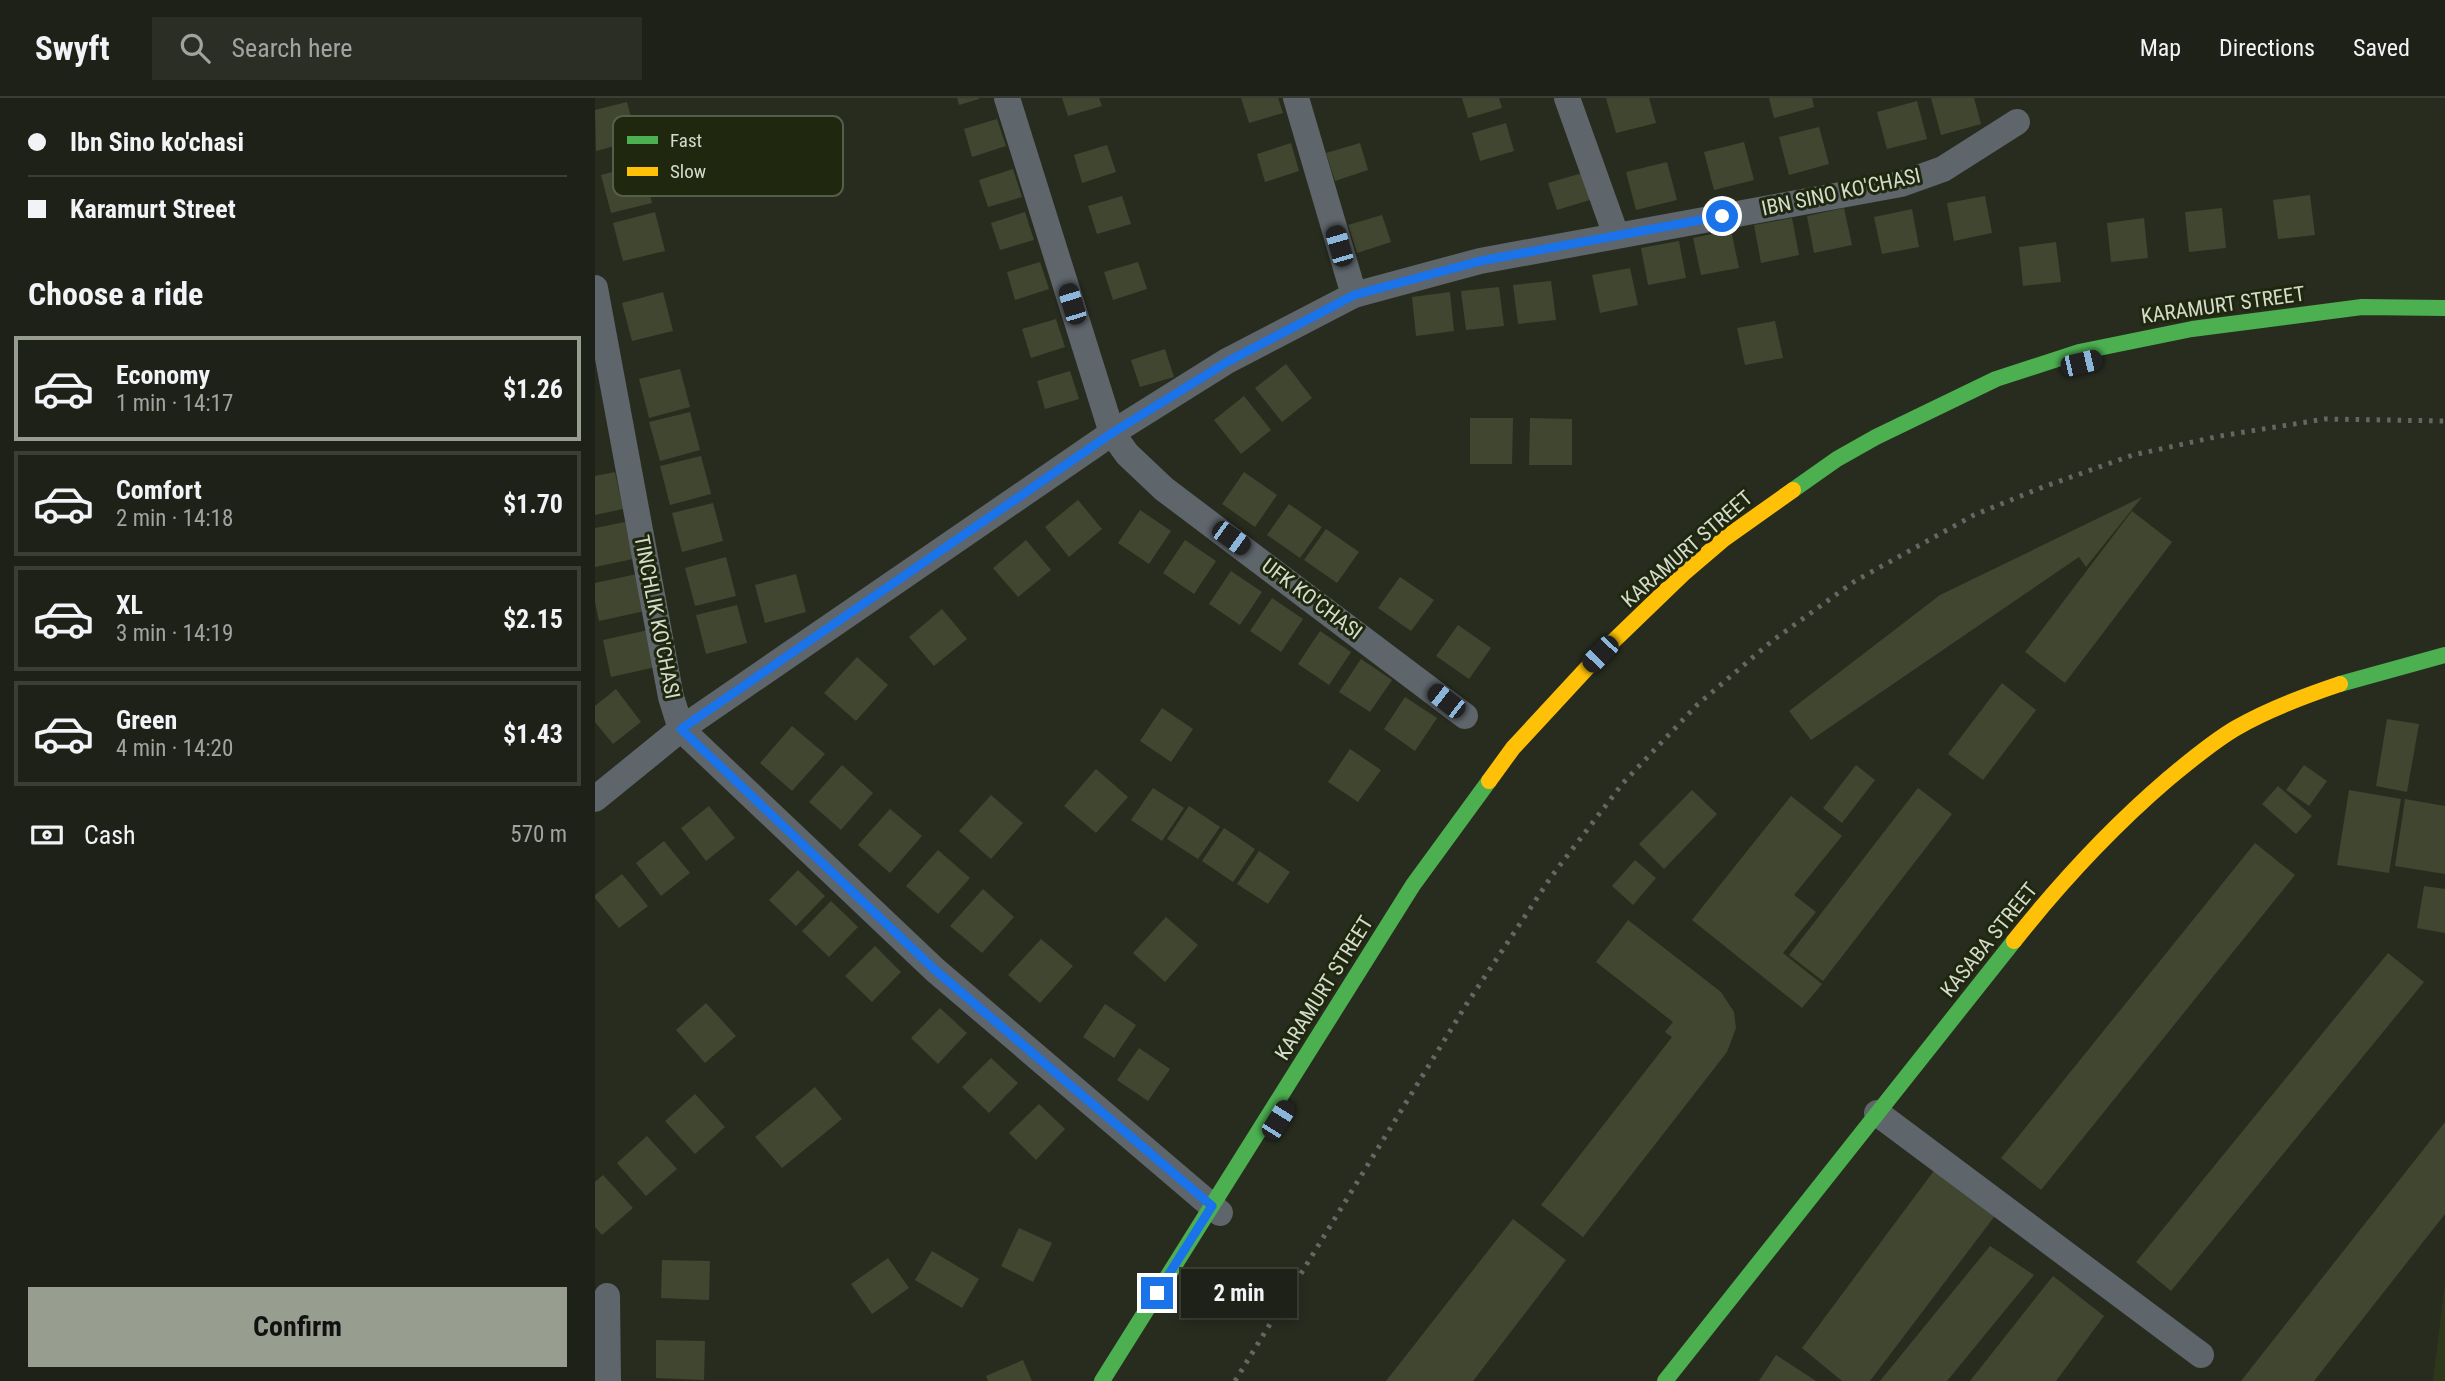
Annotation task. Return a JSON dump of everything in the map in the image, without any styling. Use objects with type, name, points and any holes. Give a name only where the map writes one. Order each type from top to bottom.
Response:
[{"type":"main road","name":"KARAMURT STREET","points":[[1113,1381],[1413,885],[1513,748],[1600,654],[1683,574],[1767,507],[1837,459],[1915,416],[1996,379],[2079,352],[2192,329],[2362,307],[2445,308]]},
{"type":"main road","name":"KARAMURT STREET","points":[[1102,1381],[1425,888],[1524,754],[1563,709],[1643,628],[1728,552],[1841,469],[1901,436],[1997,391],[2081,363],[2197,339],[2359,319],[2445,321]]},
{"type":"main road","name":"KASABA STREET","points":[[1665,1381],[2053,893],[2143,802],[2221,737],[2243,723],[2335,684],[2445,655]]},
{"type":"street","name":"UFK KO'CHASI","points":[[1007,98],[1112,433],[1127,454],[1164,489],[1465,716]]},
{"type":"street","points":[[1296,98],[1354,295]]},
{"type":"street","points":[[1567,98],[1616,235]]},
{"type":"street","name":"IBN SINO KO'CHASI","points":[[595,799],[681,729],[1112,433],[1227,362],[1354,295],[1480,261],[1901,184],[1943,170],[2017,122]]},
{"type":"street","name":"TINCHLIK KO'CHASI","points":[[595,288],[671,697],[681,729],[935,970],[1216,1209]]},
{"type":"street","points":[[1877,1113],[2201,1355]]},
{"type":"street","points":[[607,1297],[608,1381]]},
{"type":"shaded area","points":[[2445,1283],[2445,1381],[2433,1381]]},
{"type":"building","points":[[957,98],[979,98],[979,99],[959,105]]},
{"type":"building","points":[[1062,98],[1099,98],[1102,106],[1068,116]]},
{"type":"building","points":[[1241,98],[1278,98],[1283,113],[1249,123]]},
{"type":"building","points":[[1462,98],[1499,98],[1502,108],[1468,118]]},
{"type":"building","points":[[1606,98],[1649,98],[1656,123],[1616,133]]},
{"type":"building","points":[[1769,98],[1812,98],[1814,107],[1774,118]]},
{"type":"building","points":[[1931,98],[1974,98],[1981,124],[1941,135]]},
{"type":"building","points":[[1917,101],[1927,139],[1887,149],[1877,112]]},
{"type":"building","points":[[627,102],[631,116],[613,116],[613,146],[596,151],[595,110]]},
{"type":"building","points":[[997,119],[1006,146],[972,157],[964,129]]},
{"type":"building","points":[[1506,123],[1514,151],[1480,161],[1472,133]]},
{"type":"building","points":[[1819,127],[1829,164],[1789,175],[1779,137]]},
{"type":"building","points":[[1744,142],[1754,180],[1714,190],[1704,152]]},
{"type":"building","points":[[1291,143],[1299,171],[1265,182],[1257,154]]},
{"type":"building","points":[[1360,143],[1368,170],[1335,181],[1326,153]]},
{"type":"building","points":[[1107,145],[1116,172],[1082,183],[1074,155]]},
{"type":"building","points":[[1667,162],[1677,200],[1636,210],[1626,172]]},
{"type":"building","points":[[1013,169],[1022,197],[988,207],[979,180]]},
{"type":"building","points":[[613,172],[613,196],[650,196],[652,203],[611,213],[601,175]]},
{"type":"building","points":[[1582,173],[1590,200],[1557,210],[1548,183]]},
{"type":"building","points":[[2310,195],[2315,235],[2278,239],[2273,200]]},
{"type":"building","points":[[1122,196],[1131,224],[1097,234],[1088,206]]},
{"type":"building","points":[[1985,196],[1992,233],[1954,241],[1947,203]]},
{"type":"building","points":[[1844,208],[1852,245],[1814,253],[1807,216]]},
{"type":"building","points":[[2222,208],[2226,248],[2189,252],[2185,212]]},
{"type":"building","points":[[1912,209],[1919,247],[1882,254],[1874,217]]},
{"type":"building","points":[[655,212],[665,251],[623,261],[613,223]]},
{"type":"building","points":[[1025,212],[1034,240],[1000,250],[991,223]]},
{"type":"building","points":[[1382,215],[1391,242],[1357,253],[1348,225]]},
{"type":"building","points":[[1792,218],[1799,255],[1761,263],[1754,225]]},
{"type":"building","points":[[2144,218],[2148,258],[2111,262],[2107,223]]},
{"type":"building","points":[[1731,230],[1739,268],[1701,275],[1693,238]]},
{"type":"building","points":[[1679,241],[1686,278],[1648,285],[1641,248]]},
{"type":"building","points":[[2056,242],[2061,282],[2023,286],[2019,247]]},
{"type":"building","points":[[1040,262],[1049,289],[1015,300],[1007,272]]},
{"type":"building","points":[[1138,262],[1147,289],[1113,300],[1104,272]]},
{"type":"building","points":[[1630,268],[1638,305],[1600,313],[1592,275]]},
{"type":"building","points":[[1551,281],[1556,320],[1518,324],[1513,285]]},
{"type":"building","points":[[1499,287],[1504,326],[1466,330],[1461,291]]},
{"type":"building","points":[[663,292],[673,331],[632,341],[622,303]]},
{"type":"building","points":[[1450,292],[1454,331],[1416,336],[1412,297]]},
{"type":"building","points":[[1056,319],[1065,347],[1031,358],[1022,329]]},
{"type":"building","points":[[1775,321],[1783,358],[1745,365],[1737,328]]},
{"type":"building","points":[[1165,349],[1174,377],[1140,387],[1131,360]]},
{"type":"building","points":[[1286,364],[1312,398],[1282,422],[1255,388]]},
{"type":"building","points":[[680,369],[690,407],[649,418],[639,379]]},
{"type":"building","points":[[1070,371],[1079,399],[1045,409],[1037,381]]},
{"type":"building","points":[[1244,396],[1271,430],[1241,454],[1214,420]]},
{"type":"building","points":[[690,412],[700,450],[660,461],[649,422]]},
{"type":"building","points":[[1470,418],[1513,418],[1512,464],[1470,464]]},
{"type":"building","points":[[1530,418],[1572,419],[1572,465],[1529,465]]},
{"type":"building","points":[[701,456],[711,494],[670,505],[660,466]]},
{"type":"building","points":[[615,472],[623,509],[595,515],[595,476]]},
{"type":"building","points":[[1244,472],[1277,495],[1255,527],[1222,504]]},
{"type":"building","points":[[2142,497],[2086,567],[2079,557],[1811,740],[1789,711],[1940,595]]},
{"type":"building","points":[[1078,500],[1102,529],[1069,557],[1045,527]]},
{"type":"building","points":[[713,503],[723,541],[682,552],[672,513]]},
{"type":"building","points":[[1289,504],[1322,527],[1300,558],[1267,535]]},
{"type":"building","points":[[1140,510],[1171,531],[1149,564],[1118,543]]},
{"type":"building","points":[[2132,511],[2172,542],[2065,683],[2025,652]]},
{"type":"building","points":[[625,522],[633,559],[595,567],[595,528]]},
{"type":"building","points":[[1326,529],[1359,552],[1337,583],[1304,560]]},
{"type":"building","points":[[1026,540],[1051,570],[1018,597],[993,568]]},
{"type":"building","points":[[1185,540],[1216,561],[1194,594],[1163,573]]},
{"type":"building","points":[[726,557],[736,596],[695,606],[685,568]]},
{"type":"building","points":[[1231,571],[1262,592],[1240,625],[1209,604]]},
{"type":"building","points":[[637,574],[645,611],[599,621],[595,583]]},
{"type":"building","points":[[796,574],[806,612],[765,623],[755,585]]},
{"type":"building","points":[[1400,577],[1434,600],[1411,631],[1378,608]]},
{"type":"building","points":[[1272,598],[1303,619],[1281,652],[1250,631]]},
{"type":"building","points":[[737,605],[747,643],[706,654],[696,615]]},
{"type":"building","points":[[942,609],[967,639],[934,666],[909,637]]},
{"type":"building","points":[[1458,625],[1491,648],[1469,679],[1436,656]]},
{"type":"building","points":[[648,630],[656,667],[611,677],[603,640]]},
{"type":"building","points":[[1320,631],[1351,652],[1329,685],[1298,664]]},
{"type":"building","points":[[857,657],[888,685],[856,721],[824,693]]},
{"type":"building","points":[[1361,659],[1392,680],[1370,712],[1339,692]]},
{"type":"building","points":[[2002,683],[2036,710],[1983,780],[1948,754]]},
{"type":"building","points":[[616,689],[641,722],[613,744],[595,722],[595,706]]},
{"type":"building","points":[[1405,697],[1437,718],[1415,751],[1384,729]]},
{"type":"building","points":[[1162,708],[1193,729],[1171,762],[1140,741]]},
{"type":"building","points":[[2387,719],[2419,724],[2407,792],[2376,786]]},
{"type":"building","points":[[792,726],[825,754],[792,791],[760,763]]},
{"type":"building","points":[[1350,749],[1381,770],[1358,802],[1328,782]]},
{"type":"building","points":[[842,765],[873,793],[841,830],[809,802]]},
{"type":"building","points":[[1856,765],[1875,780],[1842,823],[1823,808]]},
{"type":"building","points":[[2304,765],[2327,781],[2309,806],[2286,790]]},
{"type":"building","points":[[1096,769],[1128,797],[1096,833],[1064,806]]},
{"type":"building","points":[[2278,786],[2312,816],[2296,834],[2262,804]]},
{"type":"building","points":[[1153,788],[1184,808],[1162,841],[1131,820]]},
{"type":"building","points":[[1918,788],[1952,814],[1823,981],[1789,955]]},
{"type":"building","points":[[1692,790],[1717,814],[1664,869],[1639,844]]},
{"type":"building","points":[[2349,790],[2401,799],[2389,873],[2337,865]]},
{"type":"building","points":[[991,795],[1023,823],[991,859],[959,831]]},
{"type":"building","points":[[1791,796],[1842,836],[1794,895],[1816,912],[1783,953],[1822,984],[1802,1008],[1692,920]]},
{"type":"building","points":[[2405,799],[2445,806],[2445,874],[2395,866]]},
{"type":"building","points":[[709,806],[735,838],[706,861],[681,828]]},
{"type":"building","points":[[1189,806],[1220,827],[1198,859],[1167,839]]},
{"type":"building","points":[[890,809],[922,836],[890,873],[858,845]]},
{"type":"building","points":[[1224,828],[1255,849],[1233,882],[1202,861]]},
{"type":"building","points":[[664,841],[690,873],[661,896],[636,863]]},
{"type":"building","points":[[2255,843],[2295,875],[2041,1190],[2001,1158]]},
{"type":"building","points":[[938,850],[970,878],[938,914],[906,886]]},
{"type":"building","points":[[1259,851],[1290,872],[1268,904],[1237,884]]},
{"type":"building","points":[[1635,860],[1656,878],[1633,905],[1612,886]]},
{"type":"building","points":[[798,870],[825,896],[796,926],[769,900]]},
{"type":"building","points":[[622,874],[648,906],[619,928],[595,895]]},
{"type":"building","points":[[2424,886],[2445,889],[2445,933],[2417,928]]},
{"type":"building","points":[[983,889],[1014,917],[982,953],[950,926]]},
{"type":"building","points":[[831,901],[858,927],[829,957],[802,931]]},
{"type":"building","points":[[1166,917],[1198,945],[1165,982],[1133,953]]},
{"type":"building","points":[[1628,920],[1721,992],[1734,1012],[1736,1028],[1727,1052],[1583,1237],[1541,1205],[1672,1037],[1665,1032],[1673,1022],[1596,962]]},
{"type":"building","points":[[1041,939],[1073,966],[1040,1003],[1008,975]]},
{"type":"building","points":[[875,946],[901,972],[872,1002],[845,976]]},
{"type":"building","points":[[2388,953],[2424,982],[2171,1291],[2136,1262]]},
{"type":"building","points":[[706,1003],[736,1036],[705,1063],[676,1030]]},
{"type":"building","points":[[1105,1004],[1136,1025],[1114,1058],[1083,1037]]},
{"type":"building","points":[[940,1008],[967,1033],[938,1064],[911,1038]]},
{"type":"building","points":[[1139,1048],[1170,1069],[1148,1101],[1117,1080]]},
{"type":"building","points":[[991,1058],[1018,1083],[989,1113],[962,1087]]},
{"type":"building","points":[[815,1087],[842,1119],[782,1168],[755,1137]]},
{"type":"building","points":[[695,1094],[725,1127],[695,1154],[665,1121]]},
{"type":"building","points":[[1039,1104],[1065,1129],[1036,1160],[1009,1133]]},
{"type":"building","points":[[2445,1122],[2445,1214],[2314,1381],[2241,1381]]},
{"type":"building","points":[[647,1136],[677,1169],[646,1196],[617,1163]]},
{"type":"building","points":[[1936,1168],[1997,1213],[1870,1381],[1842,1381],[1802,1348]]},
{"type":"building","points":[[603,1175],[633,1208],[602,1235],[595,1227],[595,1182]]},
{"type":"building","points":[[1513,1219],[1566,1260],[1473,1381],[1386,1381]]},
{"type":"building","points":[[1019,1228],[1052,1243],[1033,1282],[1001,1266]]},
{"type":"building","points":[[1990,1246],[2034,1275],[1947,1381],[1880,1381]]},
{"type":"building","points":[[932,1251],[979,1279],[962,1308],[915,1280]]},
{"type":"building","points":[[888,1258],[909,1288],[872,1314],[851,1284]]},
{"type":"building","points":[[662,1260],[710,1261],[709,1300],[661,1298]]},
{"type":"building","points":[[2053,1276],[2104,1316],[2056,1381],[1970,1381]]},
{"type":"building","points":[[656,1340],[705,1341],[704,1380],[656,1378]]},
{"type":"building","points":[[1776,1355],[1816,1381],[1759,1381]]},
{"type":"building","points":[[1023,1360],[1032,1381],[988,1381],[986,1376]]},
{"type":"railway","points":[[1235,1381],[1466,1005],[1551,877],[1623,783],[1697,705],[1772,641],[1855,581],[1974,515],[2133,455],[2220,436],[2325,419],[2445,421]]},
{"type":"traffic: fast","points":[[1793,490],[1837,459],[1876,437],[1996,379],[2079,352],[2192,329],[2362,307],[2445,308]]},
{"type":"traffic: fast","points":[[2340,684],[2445,655]]},
{"type":"traffic: fast","points":[[1102,1381],[1413,885],[1489,781]]},
{"type":"traffic: fast","points":[[1665,1381],[2014,941]]},
{"type":"traffic: slow","points":[[1489,781],[1513,748],[1600,654],[1683,574],[1724,539],[1793,490]]},
{"type":"traffic: slow","points":[[2014,941],[2107,836],[2147,797],[2201,752],[2227,733],[2261,715],[2340,684]]},
{"type":"route","points":[[1157,1293],[1212,1206],[935,970],[681,729],[1112,433],[1227,362],[1354,295],[1480,261],[1722,216]]}]
